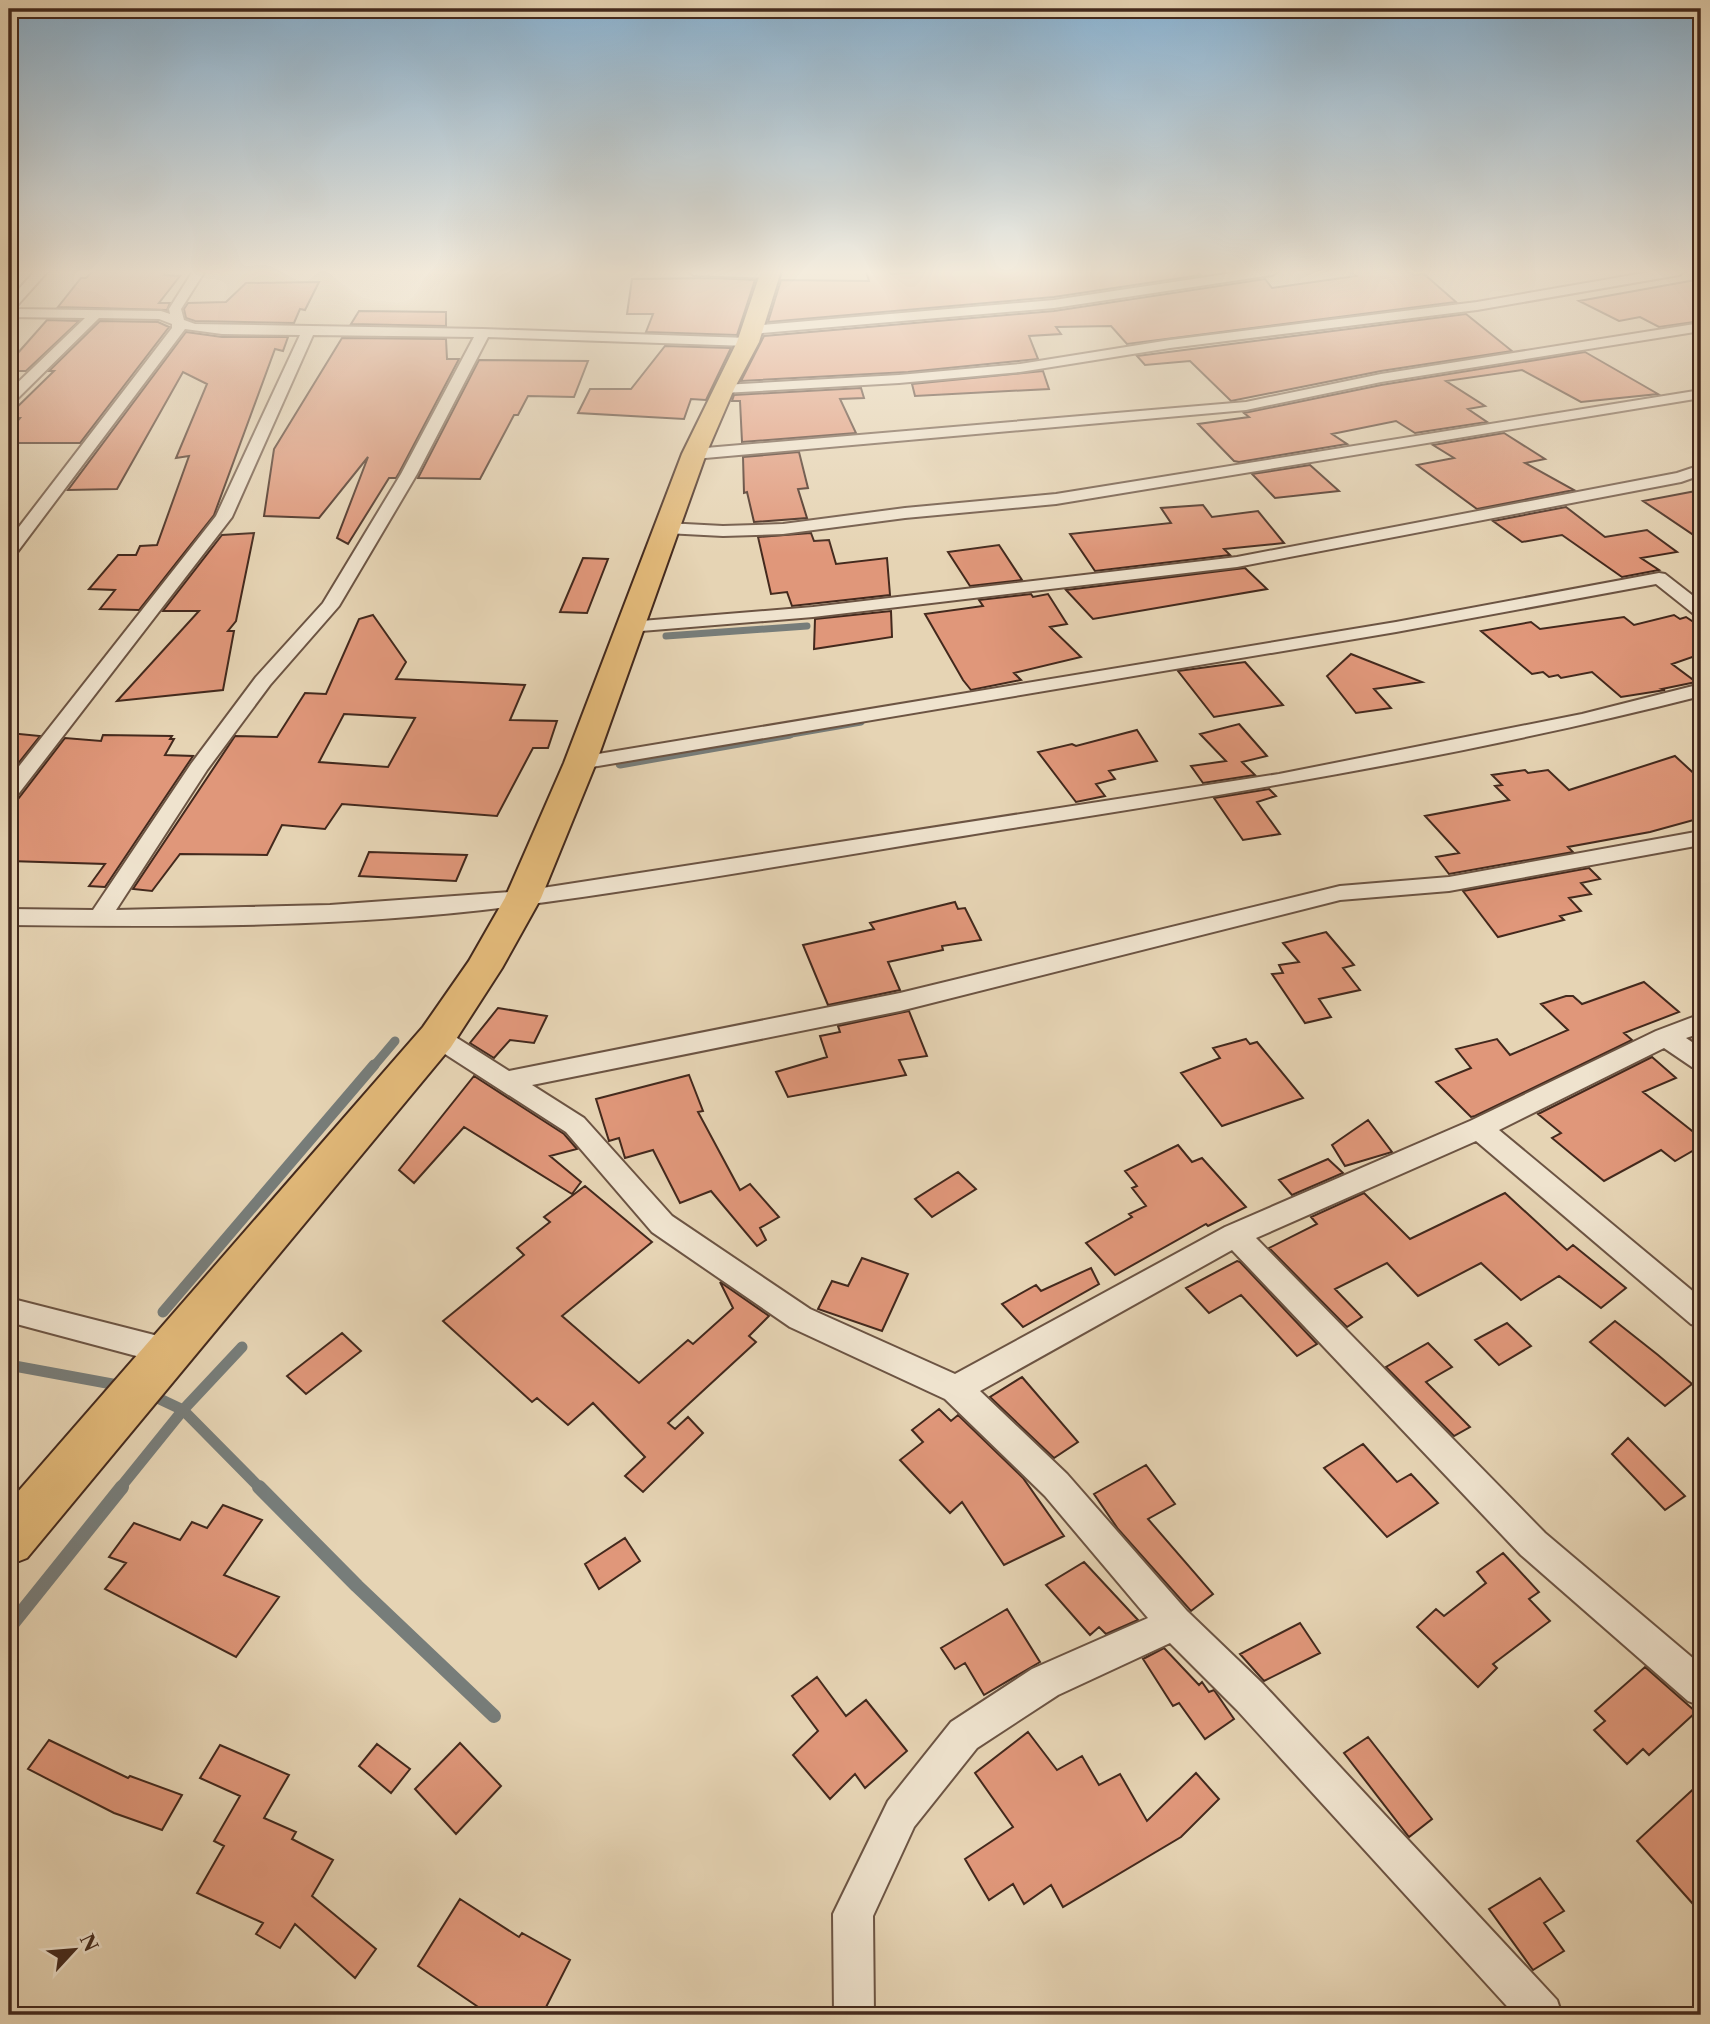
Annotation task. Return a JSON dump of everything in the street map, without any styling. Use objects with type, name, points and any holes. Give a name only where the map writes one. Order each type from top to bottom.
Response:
[{"type":"main road","points":[[9,1540],[437,1037],[483,968],[523,898],[580,764],[694,454],[735,365]]},
{"type":"street","points":[[9,399],[43,365]]},
{"type":"street","points":[[9,551],[150,365]]},
{"type":"street","points":[[9,793],[224,517],[293,365]]},
{"type":"street","points":[[99,919],[198,768],[263,681],[330,606],[409,474],[466,365]]},
{"type":"street","points":[[723,389],[899,379],[1036,365]]},
{"type":"street","points":[[694,454],[1246,406],[1381,378],[1460,365]]},
{"type":"street","points":[[666,528],[723,531],[783,529],[905,513],[1056,499],[1701,394]]},
{"type":"street","points":[[629,627],[813,612],[1237,562],[1681,477],[1701,470]]},
{"type":"street","points":[[580,764],[1396,627],[1659,578],[1701,611]]},
{"type":"street","points":[[9,917],[99,919],[412,910],[523,898],[1279,780],[1583,720],[1701,690]]},
{"type":"street","points":[[505,1082],[900,1002],[1340,893],[1449,884],[1701,838]]},
{"type":"street","points":[[956,1390],[1235,1235],[1479,1128],[1665,1037],[1701,1023]]},
{"type":"street","points":[[437,1037],[575,1125],[662,1224],[800,1318],[956,1390],[1056,1485],[1175,1623],[1251,1697],[1542,2015]]},
{"type":"street","points":[[1665,1037],[1701,1060]]},
{"type":"street","points":[[1479,1128],[1701,1315]]},
{"type":"street","points":[[1235,1235],[1533,1544],[1701,1688]]},
{"type":"street","points":[[9,1310],[170,1352]]},
{"type":"street","points":[[855,2015],[853,1913],[901,1814],[964,1735],[1045,1682],[1175,1623]]},
{"type":"building","points":[[9,365],[32,365],[26,371],[9,371]]},
{"type":"building","points":[[55,365],[139,365],[80,443],[9,443],[9,431],[20,418],[13,418],[17,414],[10,414],[54,371],[49,371]]},
{"type":"building","points":[[161,365],[269,365],[214,515],[139,610],[100,609],[115,590],[89,589],[118,555],[136,555],[140,546],[157,545],[189,456],[176,458],[207,384],[183,372],[117,489],[68,490]]},
{"type":"building","points":[[325,365],[456,365],[396,478],[389,478],[348,544],[337,538],[368,457],[319,518],[264,516],[274,449]]},
{"type":"building","points":[[476,365],[586,365],[574,397],[528,396],[518,415],[514,415],[480,479],[418,478]]},
{"type":"building","points":[[650,365],[723,365],[706,400],[691,399],[684,419],[578,413],[590,389],[631,389]]},
{"type":"building","points":[[749,365],[973,365],[908,372],[741,381]]},
{"type":"building","points":[[1195,365],[1417,365],[1381,371],[1231,401]]},
{"type":"building","points":[[1502,365],[1608,365],[1658,394],[1581,402],[1522,370],[1446,381],[1485,406],[1468,409],[1487,422],[1415,433],[1396,421],[1332,434],[1347,444],[1239,462],[1234,461],[1198,424],[1249,417],[1244,413],[1381,385]]},
{"type":"building","points":[[1043,371],[1049,389],[915,396],[912,384]]},
{"type":"building","points":[[861,388],[864,398],[840,399],[856,433],[742,442],[740,401],[732,401],[734,395]]},
{"type":"building","points":[[1504,433],[1545,459],[1525,463],[1574,490],[1477,509],[1417,465],[1454,458],[1433,445]]},
{"type":"building","points":[[799,452],[808,488],[798,489],[807,518],[754,522],[747,492],[744,493],[743,457]]},
{"type":"building","points":[[1310,465],[1339,491],[1275,498],[1252,474]]},
{"type":"building","points":[[1701,490],[1701,540],[1643,501]]},
{"type":"building","points":[[1203,505],[1212,517],[1258,511],[1284,543],[1224,549],[1230,555],[1095,571],[1070,534],[1171,523],[1161,508]]},
{"type":"building","points":[[1566,507],[1605,537],[1647,530],[1677,552],[1641,558],[1659,570],[1622,577],[1562,535],[1522,542],[1493,521]]},
{"type":"building","points":[[254,533],[236,621],[228,631],[234,631],[223,690],[117,701],[199,611],[163,611],[222,535]]},
{"type":"building","points":[[811,533],[814,541],[829,540],[836,564],[887,558],[890,595],[792,606],[787,592],[771,594],[758,537]]},
{"type":"building","points":[[999,545],[1022,580],[970,586],[948,552]]},
{"type":"building","points":[[583,558],[608,559],[587,613],[560,612]]},
{"type":"building","points":[[1245,568],[1267,589],[1093,619],[1066,590]]},
{"type":"building","points":[[1031,594],[1033,597],[1048,594],[1067,624],[1050,627],[1081,657],[1014,673],[1021,680],[971,690],[925,614],[983,606],[979,600]]},
{"type":"building","points":[[891,611],[892,637],[814,649],[815,619]]},
{"type":"building","points":[[373,615],[406,662],[396,679],[525,685],[510,720],[557,721],[548,748],[533,748],[497,816],[342,804],[325,829],[282,825],[267,855],[180,854],[152,891],[133,889],[235,736],[277,737],[305,693],[326,694],[359,619]],"holes":[[[344,714],[415,718],[388,767],[319,762]]]},
{"type":"building","points":[[1674,615],[1680,619],[1686,617],[1701,627],[1701,654],[1672,664],[1696,682],[1621,697],[1592,672],[1561,678],[1558,675],[1549,677],[1543,672],[1532,674],[1481,631],[1531,622],[1540,629],[1624,617],[1634,625]]},
{"type":"building","points":[[1351,654],[1422,682],[1374,689],[1391,708],[1356,713],[1327,676]]},
{"type":"building","points":[[1245,662],[1283,705],[1214,717],[1178,671]]},
{"type":"building","points":[[1239,724],[1267,756],[1242,762],[1255,775],[1203,783],[1191,766],[1226,761],[1200,734]]},
{"type":"building","points":[[1137,730],[1157,761],[1109,771],[1115,779],[1096,784],[1105,796],[1076,802],[1038,752],[1072,744],[1076,746]]},
{"type":"building","points":[[9,733],[40,736],[9,775]]},
{"type":"building","points":[[103,735],[172,736],[170,739],[174,739],[165,755],[193,756],[105,887],[89,886],[105,864],[9,861],[9,801],[18,799],[65,738],[101,741]]},
{"type":"building","points":[[1675,756],[1701,780],[1701,818],[1650,832],[1568,847],[1573,852],[1449,874],[1436,857],[1459,853],[1425,816],[1509,800],[1495,786],[1502,785],[1492,775],[1548,770],[1569,790]]},
{"type":"building","points":[[1269,789],[1276,796],[1257,802],[1280,834],[1243,840],[1214,798]]},
{"type":"building","points":[[369,852],[467,855],[456,881],[359,876]]},
{"type":"building","points":[[1589,868],[1600,879],[1581,883],[1591,894],[1569,898],[1581,911],[1560,916],[1564,920],[1498,937],[1463,891]]},
{"type":"building","points":[[955,902],[958,909],[965,908],[981,940],[942,946],[943,950],[888,962],[900,990],[828,1005],[803,945],[874,929],[870,923]]},
{"type":"building","points":[[1326,932],[1354,965],[1343,968],[1360,990],[1319,999],[1331,1017],[1305,1023],[1272,974],[1283,973],[1279,965],[1299,962],[1283,943]]},
{"type":"building","points":[[1644,982],[1679,1012],[1624,1033],[1632,1040],[1475,1116],[1471,1117],[1436,1082],[1471,1068],[1456,1049],[1497,1039],[1510,1055],[1568,1030],[1541,1004],[1573,996],[1582,1004]]},
{"type":"building","points":[[498,1008],[547,1016],[534,1043],[510,1040],[494,1058],[470,1043]]},
{"type":"building","points":[[909,1011],[927,1056],[899,1060],[906,1075],[788,1097],[776,1072],[827,1057],[820,1036],[840,1032],[838,1026]]},
{"type":"building","points":[[1246,1039],[1250,1044],[1257,1042],[1303,1098],[1222,1126],[1181,1073],[1220,1058],[1213,1048]]},
{"type":"building","points":[[1652,1057],[1676,1078],[1643,1092],[1701,1138],[1701,1146],[1675,1161],[1661,1150],[1604,1181],[1552,1138],[1561,1133],[1538,1114]]},
{"type":"building","points":[[689,1075],[703,1111],[698,1112],[740,1190],[750,1184],[779,1217],[760,1228],[766,1240],[757,1246],[711,1191],[680,1203],[653,1150],[625,1158],[619,1138],[609,1141],[596,1099]]},
{"type":"building","points":[[474,1076],[564,1134],[577,1149],[550,1156],[581,1182],[572,1194],[464,1127],[414,1183],[399,1170]]},
{"type":"building","points":[[1368,1120],[1392,1152],[1345,1166],[1332,1145]]},
{"type":"building","points":[[1178,1145],[1192,1162],[1202,1158],[1246,1207],[1208,1226],[1206,1224],[1115,1275],[1086,1243],[1132,1217],[1129,1214],[1146,1206],[1132,1188],[1137,1186],[1125,1171]]},
{"type":"building","points":[[1328,1159],[1343,1173],[1292,1195],[1279,1180]]},
{"type":"building","points":[[958,1172],[976,1189],[932,1217],[915,1199]]},
{"type":"building","points":[[585,1186],[652,1242],[562,1316],[639,1383],[688,1340],[693,1344],[733,1308],[720,1282],[769,1316],[749,1336],[756,1342],[668,1423],[675,1429],[688,1417],[703,1433],[643,1492],[625,1476],[645,1457],[593,1403],[568,1425],[537,1398],[532,1402],[443,1321],[524,1255],[517,1248],[550,1222],[544,1217]]},
{"type":"building","points":[[1364,1193],[1410,1239],[1505,1193],[1567,1250],[1573,1245],[1626,1288],[1601,1308],[1559,1276],[1521,1300],[1481,1263],[1418,1296],[1387,1263],[1335,1289],[1362,1317],[1347,1327],[1269,1248],[1317,1224],[1311,1217]]},
{"type":"building","points":[[862,1258],[908,1274],[882,1331],[818,1309],[832,1281],[848,1286]]},
{"type":"building","points":[[1237,1261],[1317,1344],[1297,1356],[1241,1295],[1209,1313],[1186,1288]]},
{"type":"building","points":[[1091,1268],[1099,1284],[1023,1327],[1002,1304],[1036,1285],[1041,1291]]},
{"type":"building","points":[[1615,1321],[1692,1384],[1665,1406],[1590,1342]]},
{"type":"building","points":[[1507,1323],[1531,1346],[1499,1365],[1475,1340]]},
{"type":"building","points":[[342,1333],[361,1351],[306,1394],[287,1376]]},
{"type":"building","points":[[1428,1343],[1452,1367],[1426,1382],[1470,1427],[1454,1436],[1386,1367]]},
{"type":"building","points":[[1022,1377],[1078,1442],[1054,1458],[990,1397]]},
{"type":"building","points":[[939,1409],[951,1421],[958,1415],[1023,1478],[1064,1536],[1004,1565],[962,1502],[950,1513],[900,1460],[923,1442],[912,1430]]},
{"type":"building","points":[[1628,1438],[1685,1496],[1665,1510],[1612,1454]]},
{"type":"building","points":[[1363,1444],[1397,1482],[1411,1474],[1438,1503],[1387,1537],[1324,1468]]},
{"type":"building","points":[[1146,1465],[1175,1504],[1148,1519],[1213,1594],[1191,1611],[1118,1529],[1094,1494]]},
{"type":"building","points":[[223,1505],[262,1520],[224,1575],[279,1597],[236,1657],[105,1589],[126,1563],[109,1557],[134,1523],[180,1540],[192,1522],[207,1528]]},
{"type":"building","points":[[625,1538],[640,1561],[599,1589],[585,1564]]},
{"type":"building","points":[[1503,1553],[1539,1592],[1529,1599],[1550,1621],[1493,1664],[1497,1668],[1478,1687],[1417,1627],[1436,1609],[1444,1616],[1486,1583],[1477,1572]]},
{"type":"building","points":[[1084,1562],[1138,1620],[1106,1634],[1099,1627],[1090,1635],[1046,1585]]},
{"type":"building","points":[[1007,1609],[1040,1662],[984,1695],[965,1663],[955,1669],[941,1648]]},
{"type":"building","points":[[1300,1623],[1320,1653],[1264,1681],[1240,1654]]},
{"type":"building","points":[[1164,1648],[1199,1685],[1202,1682],[1209,1692],[1214,1690],[1234,1719],[1205,1739],[1179,1703],[1173,1706],[1143,1659]]},
{"type":"building","points":[[1645,1667],[1696,1712],[1649,1755],[1643,1749],[1627,1764],[1594,1730],[1605,1721],[1595,1711]]},
{"type":"building","points":[[817,1677],[846,1716],[866,1700],[907,1751],[865,1788],[855,1774],[830,1799],[793,1755],[818,1731],[792,1696]]},
{"type":"building","points":[[1028,1732],[1057,1770],[1082,1756],[1099,1785],[1120,1774],[1147,1821],[1196,1773],[1219,1799],[1181,1837],[1063,1907],[1051,1885],[1024,1904],[1013,1884],[989,1900],[965,1859],[1013,1827],[975,1773]]},
{"type":"building","points":[[1368,1737],[1432,1819],[1409,1837],[1344,1753]]},
{"type":"building","points":[[49,1740],[128,1778],[130,1776],[182,1795],[162,1830],[114,1813],[28,1769]]},
{"type":"building","points":[[460,1743],[501,1786],[456,1834],[415,1789]]},
{"type":"building","points":[[377,1744],[410,1769],[391,1793],[359,1766]]},
{"type":"building","points":[[220,1745],[289,1775],[264,1818],[296,1832],[292,1839],[333,1860],[312,1896],[376,1949],[355,1978],[295,1924],[280,1948],[256,1934],[263,1923],[197,1893],[224,1846],[214,1841],[240,1796],[200,1778]]},
{"type":"building","points":[[1701,1782],[1701,1913],[1637,1841]]},
{"type":"building","points":[[1540,1878],[1564,1911],[1544,1923],[1564,1951],[1533,1970],[1489,1909]]},
{"type":"building","points":[[460,1899],[519,1937],[522,1933],[570,1960],[542,2015],[490,2015],[418,1966]]},
{"type":"waterway","points":[[666,636],[807,626]]},
{"type":"waterway","points":[[780,736],[861,722]]},
{"type":"waterway","points":[[620,764],[790,734]]},
{"type":"waterway","points":[[373,1067],[395,1041]]},
{"type":"waterway","points":[[163,1312],[374,1065]]},
{"type":"waterway","points":[[183,1410],[242,1347]]},
{"type":"waterway","points":[[9,1365],[123,1386]]},
{"type":"waterway","points":[[147,1393],[183,1410]]},
{"type":"waterway","points":[[120,1488],[183,1410]]},
{"type":"waterway","points":[[183,1410],[260,1488]]},
{"type":"waterway","points":[[9,1628],[122,1487]]},
{"type":"waterway","points":[[259,1487],[357,1586],[494,1716]]}]
